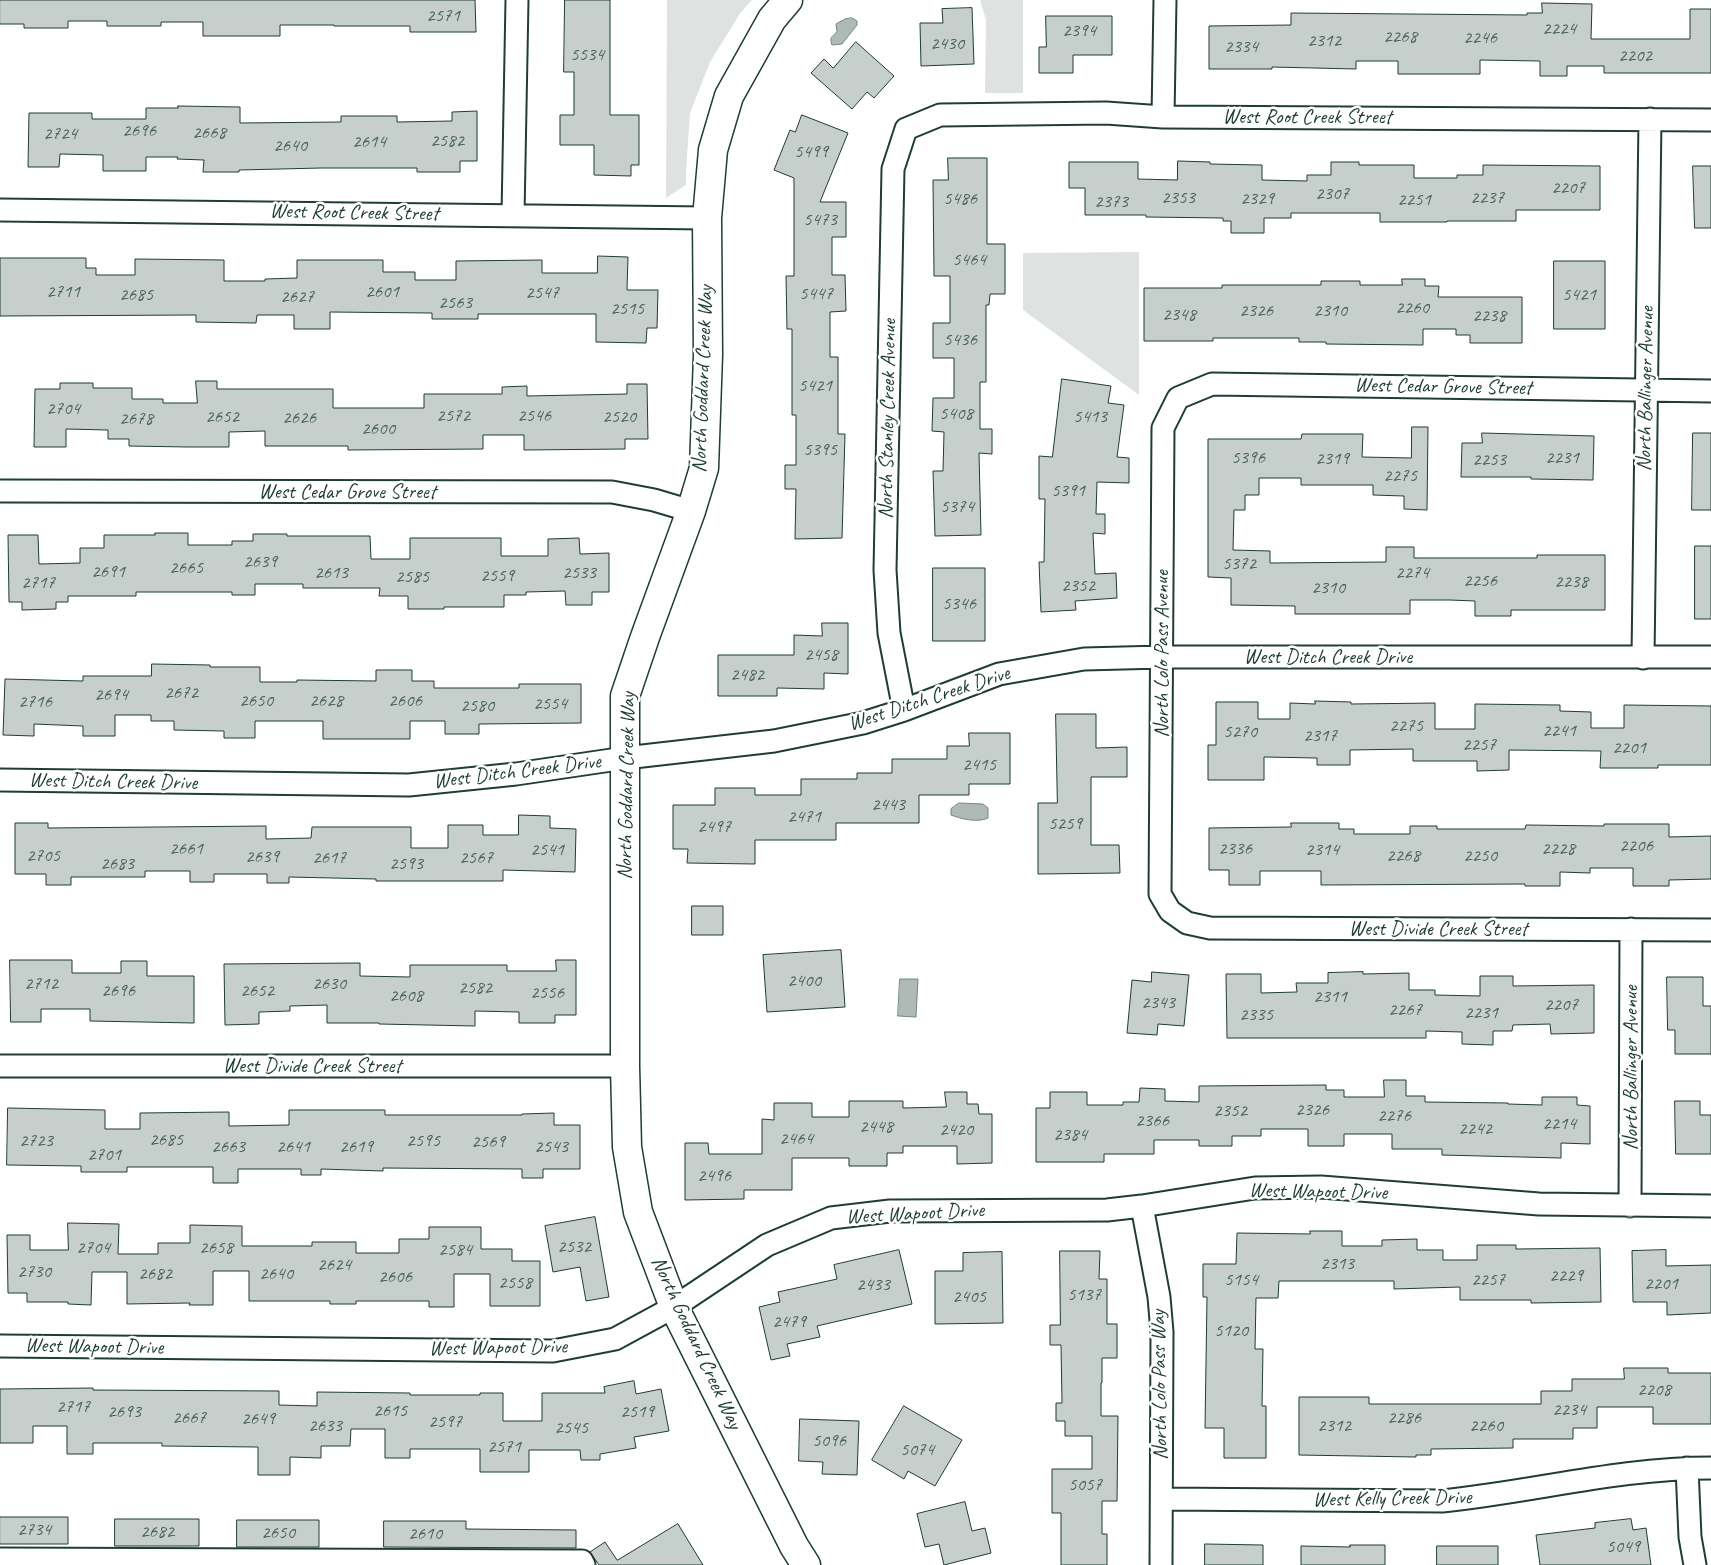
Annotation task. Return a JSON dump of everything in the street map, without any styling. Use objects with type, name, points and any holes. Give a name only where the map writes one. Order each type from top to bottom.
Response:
[{"type":"street","points":[[513,215],[517,0]]},
{"type":"street","name":"North Goddard Creek Way","points":[[788,0],[772,20],[729,96],[713,150],[707,218],[708,355],[704,468],[691,511],[625,696],[625,1066],[627,1147],[638,1212],[674,1307],[792,1542],[806,1565]]},
{"type":"street","points":[[1163,117],[1165,0]]},
{"type":"street","name":"West Root Creek Street","points":[[906,129],[940,115],[1106,114],[1163,117],[1711,120]]},
{"type":"street","name":"North Ballinger Avenue","points":[[1643,658],[1650,120]]},
{"type":"street","name":"North Stanley Creek Avenue","points":[[904,710],[888,633],[885,570],[893,170],[906,129]]},
{"type":"street","name":"West Root Creek Street","points":[[0,210],[707,218]]},
{"type":"street","name":"West Cedar Grove Street","points":[[1178,398],[1212,384],[1711,390]]},
{"type":"street","name":"North Lolo Pass Avenue","points":[[1170,911],[1160,894],[1163,428],[1178,398]]},
{"type":"street","name":"West Cedar Grove Street","points":[[0,491],[612,492],[654,500],[691,511]]},
{"type":"street","name":"West Ditch Creek Drive","points":[[0,780],[409,785],[516,774],[626,758],[774,741],[863,723],[904,710],[999,674],[1084,659],[1162,657],[1711,657]]},
{"type":"street","name":"West Divide Creek Street","points":[[1170,911],[1187,924],[1210,928],[1711,930]]},
{"type":"street","name":"North Ballinger Avenue","points":[[1630,1206],[1631,929]]},
{"type":"street","name":"West Divide Creek Street","points":[[0,1066],[625,1066]]},
{"type":"street","name":"West Wapoot Drive","points":[[0,1346],[553,1351],[615,1339],[674,1307],[767,1245],[831,1218],[890,1211],[1107,1210],[1255,1188],[1302,1187],[1539,1204],[1711,1206]]},
{"type":"street","name":"North Lolo Pass Way","points":[[1142,1206],[1159,1297],[1162,1332],[1161,1565]]},
{"type":"street","points":[[1687,1468],[1690,1537],[1695,1565]]},
{"type":"street","name":"West Kelly Creek Drive","points":[[1162,1499],[1442,1501],[1484,1497],[1650,1470],[1711,1468]]},
{"type":"street","points":[[0,1559],[583,1563]]},
{"type":"shaded area","points":[[667,0],[752,0],[741,12],[710,62],[690,113],[686,185],[666,198]]},
{"type":"shaded area","points":[[980,0],[1023,0],[1023,93],[985,93],[986,20]]},
{"type":"shaded area","points":[[852,18],[857,21],[857,25],[842,44],[832,45],[832,36],[837,32],[836,24],[845,19]]},
{"type":"shaded area","points":[[1139,252],[1139,395],[1023,310],[1023,253]]},
{"type":"shaded area","points":[[959,803],[983,804],[988,808],[988,818],[975,820],[951,815],[951,809]]},
{"type":"shaded area","points":[[900,979],[918,979],[916,1017],[898,1016]]},
{"type":"building","points":[[0,0],[475,0],[476,32],[410,32],[410,26],[280,25],[280,36],[203,36],[203,22],[161,22],[161,26],[107,26],[107,21],[68,21],[68,28],[24,28],[24,24],[0,24]]},
{"type":"building","points":[[565,0],[610,0],[610,115],[639,115],[639,165],[631,165],[631,176],[594,175],[594,145],[560,145],[560,115],[574,115],[574,72],[564,72]]},
{"type":"building","points":[[1542,3],[1592,4],[1591,39],[1690,39],[1690,9],[1711,9],[1711,73],[1604,73],[1604,66],[1567,66],[1567,76],[1540,76],[1540,61],[1480,60],[1480,74],[1398,74],[1398,61],[1356,61],[1356,69],[1272,67],[1272,69],[1209,69],[1209,26],[1291,25],[1291,13],[1527,15],[1527,13],[1542,13]]},
{"type":"building","points":[[972,8],[974,64],[921,66],[920,23],[943,23],[942,9]]},
{"type":"building","points":[[1046,16],[1112,16],[1112,55],[1073,55],[1073,73],[1039,73],[1039,47],[1046,47]]},
{"type":"building","points":[[856,42],[894,76],[874,98],[867,92],[852,109],[811,73],[824,59],[833,68]]},
{"type":"building","points":[[178,106],[240,107],[240,123],[341,122],[341,116],[397,116],[397,122],[452,121],[452,112],[477,111],[477,161],[460,161],[460,172],[417,172],[417,168],[321,168],[203,172],[204,160],[177,159],[178,157],[146,157],[146,171],[103,171],[103,155],[60,154],[59,167],[28,167],[29,113],[92,113],[92,119],[146,119],[146,108],[178,108]]},
{"type":"building","points":[[802,115],[848,133],[820,202],[846,202],[846,237],[832,237],[832,275],[845,275],[846,311],[830,312],[830,357],[838,357],[838,434],[845,434],[842,538],[795,539],[796,489],[785,489],[785,465],[796,465],[796,415],[792,415],[792,329],[787,329],[786,276],[794,276],[794,178],[774,170],[790,130],[795,132]]},
{"type":"building","points":[[948,158],[987,158],[987,244],[1005,244],[1005,294],[990,294],[989,305],[986,305],[986,382],[980,382],[980,429],[992,429],[992,454],[979,453],[981,535],[935,536],[933,471],[943,471],[944,432],[932,431],[933,398],[954,398],[954,358],[933,358],[933,323],[950,323],[950,276],[934,276],[933,180],[948,180]]},
{"type":"building","points":[[1178,161],[1262,165],[1262,180],[1307,181],[1307,175],[1331,175],[1331,162],[1359,162],[1359,165],[1414,165],[1414,178],[1457,178],[1457,175],[1483,175],[1483,165],[1600,166],[1600,210],[1516,210],[1516,221],[1447,222],[1380,222],[1380,213],[1291,213],[1291,218],[1264,218],[1264,233],[1231,233],[1231,221],[1223,221],[1223,218],[1085,215],[1085,188],[1069,188],[1069,162],[1138,162],[1138,179],[1177,180]]},
{"type":"building","points":[[1693,166],[1711,166],[1711,228],[1695,228]]},
{"type":"building","points":[[598,256],[628,257],[627,290],[658,290],[657,328],[647,328],[646,343],[596,342],[596,314],[478,314],[478,319],[432,319],[432,313],[330,312],[330,329],[294,329],[294,315],[257,315],[256,323],[196,322],[196,315],[0,316],[0,258],[86,258],[86,268],[96,268],[96,275],[135,275],[135,259],[224,260],[224,281],[265,281],[265,279],[297,278],[297,260],[383,260],[383,272],[415,272],[415,280],[456,280],[456,261],[542,260],[542,273],[597,273]]},
{"type":"building","points":[[1554,261],[1605,261],[1605,329],[1554,329]]},
{"type":"building","points":[[1402,279],[1425,279],[1425,286],[1439,286],[1438,297],[1522,297],[1522,343],[1470,343],[1470,335],[1456,335],[1456,329],[1423,329],[1423,345],[1326,344],[1326,342],[1299,342],[1299,338],[1213,338],[1213,341],[1144,341],[1144,288],[1222,288],[1222,285],[1321,285],[1321,281],[1360,281],[1360,285],[1402,285]]},
{"type":"building","points":[[1062,379],[1111,386],[1108,403],[1124,405],[1117,457],[1129,458],[1129,483],[1097,482],[1096,514],[1105,514],[1105,534],[1093,533],[1095,574],[1116,573],[1117,598],[1075,601],[1076,610],[1041,612],[1039,562],[1044,562],[1045,499],[1039,499],[1039,456],[1052,457]]},
{"type":"building","points":[[196,381],[217,381],[217,389],[333,389],[333,408],[424,408],[424,394],[502,394],[502,387],[527,386],[527,396],[627,394],[627,384],[647,384],[648,439],[625,439],[625,449],[524,450],[524,435],[483,435],[483,449],[348,450],[348,446],[265,446],[265,431],[229,432],[229,447],[188,447],[129,446],[129,439],[108,439],[108,430],[66,429],[66,447],[34,447],[35,389],[60,389],[60,383],[93,383],[93,388],[132,388],[132,399],[163,399],[163,403],[197,403]]},
{"type":"building","points":[[1412,427],[1428,427],[1427,510],[1404,509],[1404,496],[1373,495],[1373,485],[1301,485],[1301,478],[1259,478],[1259,495],[1245,495],[1245,510],[1234,510],[1233,550],[1270,551],[1270,563],[1386,562],[1386,547],[1414,547],[1414,558],[1537,558],[1537,555],[1605,555],[1605,610],[1511,610],[1511,616],[1475,616],[1475,601],[1410,600],[1410,614],[1295,614],[1295,606],[1231,605],[1231,578],[1208,577],[1208,439],[1301,439],[1302,434],[1363,434],[1362,457],[1411,458]]},
{"type":"building","points":[[1482,433],[1594,436],[1593,480],[1531,479],[1531,477],[1461,477],[1462,443],[1482,443]]},
{"type":"building","points":[[1693,433],[1711,433],[1711,510],[1692,510]]},
{"type":"building","points":[[155,533],[188,533],[188,545],[232,545],[232,541],[253,541],[253,534],[370,536],[371,559],[410,559],[410,538],[501,538],[501,556],[548,556],[548,539],[579,538],[580,554],[609,553],[609,592],[592,592],[592,605],[566,605],[565,591],[526,592],[526,595],[504,595],[504,607],[444,607],[444,609],[408,609],[408,596],[379,596],[380,588],[303,588],[303,584],[255,584],[255,595],[232,595],[232,592],[136,592],[136,596],[68,596],[68,602],[56,602],[56,609],[22,610],[22,602],[9,602],[8,535],[38,535],[39,564],[80,563],[80,548],[104,548],[104,535],[155,535]]},
{"type":"building","points":[[1695,546],[1711,546],[1711,619],[1695,619]]},
{"type":"building","points":[[933,568],[985,568],[985,641],[933,641]]},
{"type":"building","points":[[822,623],[848,623],[848,674],[824,673],[824,689],[777,688],[777,696],[718,696],[718,655],[794,655],[794,635],[822,636]]},
{"type":"building","points":[[152,664],[260,667],[260,682],[297,682],[297,680],[376,681],[376,670],[412,670],[412,681],[434,681],[434,688],[519,688],[519,684],[581,684],[581,723],[479,724],[479,734],[445,734],[445,721],[410,721],[410,739],[323,739],[323,721],[255,721],[255,738],[224,738],[224,731],[174,730],[174,721],[151,721],[151,715],[115,715],[115,736],[83,736],[83,726],[34,724],[34,736],[3,735],[5,679],[83,681],[83,676],[151,676]]},
{"type":"building","points":[[1315,701],[1351,702],[1351,704],[1435,703],[1435,729],[1475,729],[1475,704],[1560,705],[1560,711],[1591,712],[1591,728],[1624,728],[1624,705],[1711,706],[1711,765],[1658,765],[1658,768],[1600,768],[1601,751],[1509,750],[1509,770],[1477,771],[1477,761],[1413,761],[1413,749],[1350,750],[1350,765],[1317,765],[1317,758],[1264,757],[1264,780],[1208,780],[1208,745],[1216,745],[1216,702],[1258,702],[1258,719],[1290,719],[1290,703],[1315,704]]},
{"type":"building","points":[[1056,714],[1096,714],[1096,748],[1127,747],[1127,777],[1091,777],[1091,845],[1119,845],[1120,873],[1038,874],[1038,803],[1057,803]]},
{"type":"building","points":[[969,733],[1010,733],[1010,784],[969,784],[969,795],[919,795],[919,823],[836,823],[836,840],[755,840],[755,864],[687,863],[688,849],[673,849],[673,805],[715,805],[715,788],[755,788],[755,795],[801,795],[801,779],[857,779],[857,773],[892,773],[892,759],[947,759],[947,746],[969,746]]},
{"type":"building","points":[[519,815],[550,816],[550,828],[576,829],[575,872],[503,870],[503,881],[376,881],[376,879],[289,877],[289,883],[267,883],[267,874],[214,874],[214,882],[190,882],[190,871],[145,871],[145,877],[71,877],[71,885],[46,885],[46,874],[15,874],[15,823],[48,823],[48,828],[266,826],[266,839],[311,838],[312,827],[411,827],[411,848],[448,848],[448,825],[483,825],[483,835],[518,835]]},
{"type":"building","points":[[1291,823],[1339,823],[1339,829],[1354,829],[1354,834],[1410,834],[1410,826],[1437,826],[1437,829],[1525,829],[1526,825],[1604,826],[1604,824],[1669,824],[1669,837],[1711,836],[1711,879],[1669,880],[1669,886],[1633,886],[1633,868],[1590,868],[1590,873],[1560,872],[1560,886],[1525,886],[1525,884],[1321,885],[1321,871],[1260,871],[1260,885],[1229,885],[1229,870],[1209,870],[1209,828],[1291,827]]},
{"type":"building","points":[[692,906],[723,906],[723,935],[692,935]]},
{"type":"building","points":[[841,950],[845,1007],[767,1012],[763,955]]},
{"type":"building","points":[[10,960],[72,960],[72,973],[121,973],[121,961],[147,961],[147,976],[194,976],[194,1023],[90,1021],[90,1009],[41,1009],[41,1022],[11,1022]]},
{"type":"building","points":[[556,960],[576,960],[576,1015],[555,1015],[555,1023],[519,1023],[519,1012],[475,1011],[475,1026],[327,1023],[327,1005],[290,1006],[290,1011],[259,1012],[259,1024],[225,1025],[224,964],[360,963],[360,976],[410,977],[410,965],[507,965],[507,971],[556,971]]},
{"type":"building","points":[[1152,972],[1189,975],[1184,1026],[1158,1024],[1157,1035],[1127,1033],[1132,980],[1151,982]]},
{"type":"building","points":[[1363,972],[1363,974],[1409,973],[1409,990],[1435,990],[1435,995],[1480,996],[1480,976],[1513,976],[1513,986],[1594,985],[1594,1033],[1551,1034],[1550,1024],[1513,1025],[1512,1031],[1493,1031],[1493,1045],[1462,1044],[1462,1032],[1426,1031],[1426,1038],[1227,1038],[1226,974],[1261,974],[1261,993],[1297,992],[1296,983],[1328,983],[1328,973]]},
{"type":"building","points":[[1667,977],[1703,977],[1703,1006],[1711,1006],[1711,1054],[1675,1054],[1675,1030],[1668,1030]]},
{"type":"building","points":[[1384,1080],[1406,1080],[1406,1096],[1425,1096],[1425,1102],[1542,1105],[1542,1097],[1577,1097],[1577,1105],[1590,1106],[1590,1144],[1561,1143],[1561,1158],[1442,1155],[1442,1149],[1392,1149],[1392,1134],[1344,1134],[1344,1146],[1308,1146],[1308,1129],[1261,1129],[1261,1136],[1232,1136],[1232,1146],[1199,1146],[1199,1140],[1154,1140],[1154,1154],[1104,1154],[1104,1162],[1036,1162],[1036,1108],[1050,1108],[1050,1092],[1087,1092],[1087,1105],[1123,1105],[1123,1102],[1139,1102],[1140,1088],[1165,1089],[1165,1101],[1199,1102],[1199,1086],[1326,1085],[1326,1090],[1344,1090],[1344,1097],[1384,1097]]},
{"type":"building","points":[[945,1092],[967,1092],[967,1104],[978,1104],[979,1114],[992,1114],[992,1163],[957,1164],[957,1146],[903,1146],[903,1153],[887,1153],[887,1166],[849,1166],[849,1158],[792,1158],[792,1190],[744,1190],[744,1199],[685,1200],[685,1143],[708,1143],[709,1154],[762,1154],[762,1119],[774,1120],[774,1103],[812,1103],[812,1117],[849,1117],[849,1101],[903,1101],[903,1108],[946,1107]]},
{"type":"building","points":[[1675,1101],[1700,1101],[1700,1115],[1711,1115],[1711,1154],[1676,1154]]},
{"type":"building","points":[[8,1108],[105,1110],[105,1129],[140,1129],[140,1113],[229,1112],[229,1126],[289,1125],[289,1110],[385,1110],[385,1115],[522,1115],[554,1113],[554,1125],[580,1125],[580,1169],[543,1169],[543,1178],[522,1178],[522,1169],[383,1168],[383,1171],[321,1169],[321,1175],[301,1175],[301,1169],[238,1169],[238,1183],[213,1183],[213,1167],[127,1167],[127,1172],[81,1172],[81,1166],[7,1165]]},
{"type":"building","points":[[595,1217],[609,1297],[586,1301],[580,1267],[553,1272],[545,1226]]},
{"type":"building","points":[[68,1223],[119,1224],[118,1254],[158,1254],[158,1243],[190,1243],[190,1225],[242,1226],[242,1246],[312,1246],[312,1242],[356,1242],[356,1253],[399,1253],[399,1239],[429,1239],[429,1227],[481,1227],[481,1249],[512,1249],[512,1261],[540,1261],[540,1306],[490,1306],[490,1274],[454,1274],[454,1307],[429,1307],[429,1301],[356,1301],[356,1304],[330,1304],[330,1301],[249,1301],[249,1271],[213,1271],[213,1305],[189,1305],[190,1303],[127,1304],[127,1272],[92,1272],[91,1305],[68,1304],[68,1302],[27,1302],[27,1293],[8,1293],[7,1235],[30,1235],[30,1250],[68,1250]]},
{"type":"building","points":[[1310,1231],[1342,1231],[1342,1246],[1382,1246],[1382,1240],[1417,1239],[1417,1250],[1443,1250],[1443,1260],[1477,1260],[1477,1245],[1516,1245],[1516,1249],[1600,1248],[1601,1302],[1531,1303],[1531,1300],[1460,1300],[1460,1287],[1394,1289],[1394,1281],[1279,1281],[1278,1298],[1256,1298],[1255,1349],[1263,1349],[1262,1406],[1266,1406],[1266,1458],[1224,1458],[1224,1428],[1205,1428],[1207,1297],[1203,1297],[1203,1264],[1236,1264],[1237,1233],[1310,1234]]},
{"type":"building","points":[[899,1250],[912,1304],[817,1326],[820,1337],[787,1344],[790,1356],[771,1360],[759,1307],[780,1302],[778,1292],[837,1279],[834,1265]]},
{"type":"building","points":[[1666,1250],[1666,1266],[1711,1265],[1711,1313],[1667,1315],[1667,1302],[1633,1302],[1632,1251]]},
{"type":"building","points":[[1060,1251],[1100,1251],[1099,1279],[1107,1279],[1107,1324],[1117,1324],[1117,1358],[1102,1358],[1101,1416],[1118,1416],[1117,1501],[1102,1501],[1102,1534],[1107,1534],[1107,1565],[1061,1565],[1061,1513],[1052,1513],[1052,1469],[1092,1469],[1092,1436],[1065,1436],[1065,1421],[1056,1421],[1056,1403],[1062,1403],[1061,1345],[1050,1345],[1050,1325],[1060,1325]]},
{"type":"building","points":[[1002,1252],[1003,1323],[935,1324],[935,1271],[963,1271],[963,1253]]},
{"type":"building","points":[[1624,1368],[1668,1368],[1668,1373],[1711,1373],[1711,1424],[1653,1424],[1653,1407],[1597,1407],[1597,1428],[1573,1428],[1573,1439],[1513,1439],[1513,1448],[1431,1449],[1431,1455],[1416,1455],[1416,1457],[1299,1455],[1299,1397],[1369,1397],[1369,1404],[1541,1404],[1541,1391],[1572,1391],[1572,1379],[1624,1379]]},
{"type":"building","points":[[634,1381],[636,1394],[661,1389],[669,1431],[634,1437],[636,1448],[600,1454],[600,1460],[581,1460],[580,1450],[529,1450],[529,1472],[480,1472],[480,1449],[410,1449],[410,1458],[385,1458],[385,1429],[351,1429],[350,1446],[321,1446],[321,1458],[290,1457],[290,1475],[258,1475],[258,1447],[162,1446],[162,1443],[93,1443],[93,1454],[67,1454],[67,1426],[33,1426],[33,1443],[0,1443],[0,1389],[93,1388],[93,1390],[279,1391],[279,1405],[317,1406],[317,1392],[410,1393],[410,1395],[480,1395],[480,1393],[503,1393],[503,1421],[542,1421],[542,1393],[605,1393],[604,1387]]},
{"type":"building","points":[[904,1406],[962,1440],[935,1486],[908,1471],[904,1479],[872,1460]]},
{"type":"building","points":[[800,1419],[859,1421],[857,1475],[822,1474],[823,1462],[799,1461]]},
{"type":"building","points":[[965,1502],[972,1531],[985,1528],[991,1553],[944,1565],[939,1544],[925,1547],[917,1514]]},
{"type":"building","points":[[0,1517],[68,1517],[68,1544],[0,1544]]},
{"type":"building","points":[[115,1519],[199,1519],[199,1546],[115,1546]]},
{"type":"building","points":[[1631,1519],[1633,1530],[1646,1528],[1651,1565],[1540,1565],[1536,1535],[1595,1528],[1595,1523]]},
{"type":"building","points":[[237,1520],[319,1520],[319,1547],[237,1547]]},
{"type":"building","points":[[384,1521],[466,1521],[466,1529],[576,1530],[576,1548],[384,1547]]},
{"type":"building","points":[[678,1524],[703,1565],[599,1565],[590,1552],[605,1542],[617,1560]]},
{"type":"building","points":[[1205,1544],[1263,1545],[1263,1565],[1205,1565]]},
{"type":"building","points":[[1350,1545],[1385,1545],[1385,1565],[1301,1565],[1301,1546],[1350,1547]]},
{"type":"building","points":[[1437,1546],[1498,1546],[1498,1565],[1437,1565]]}]
